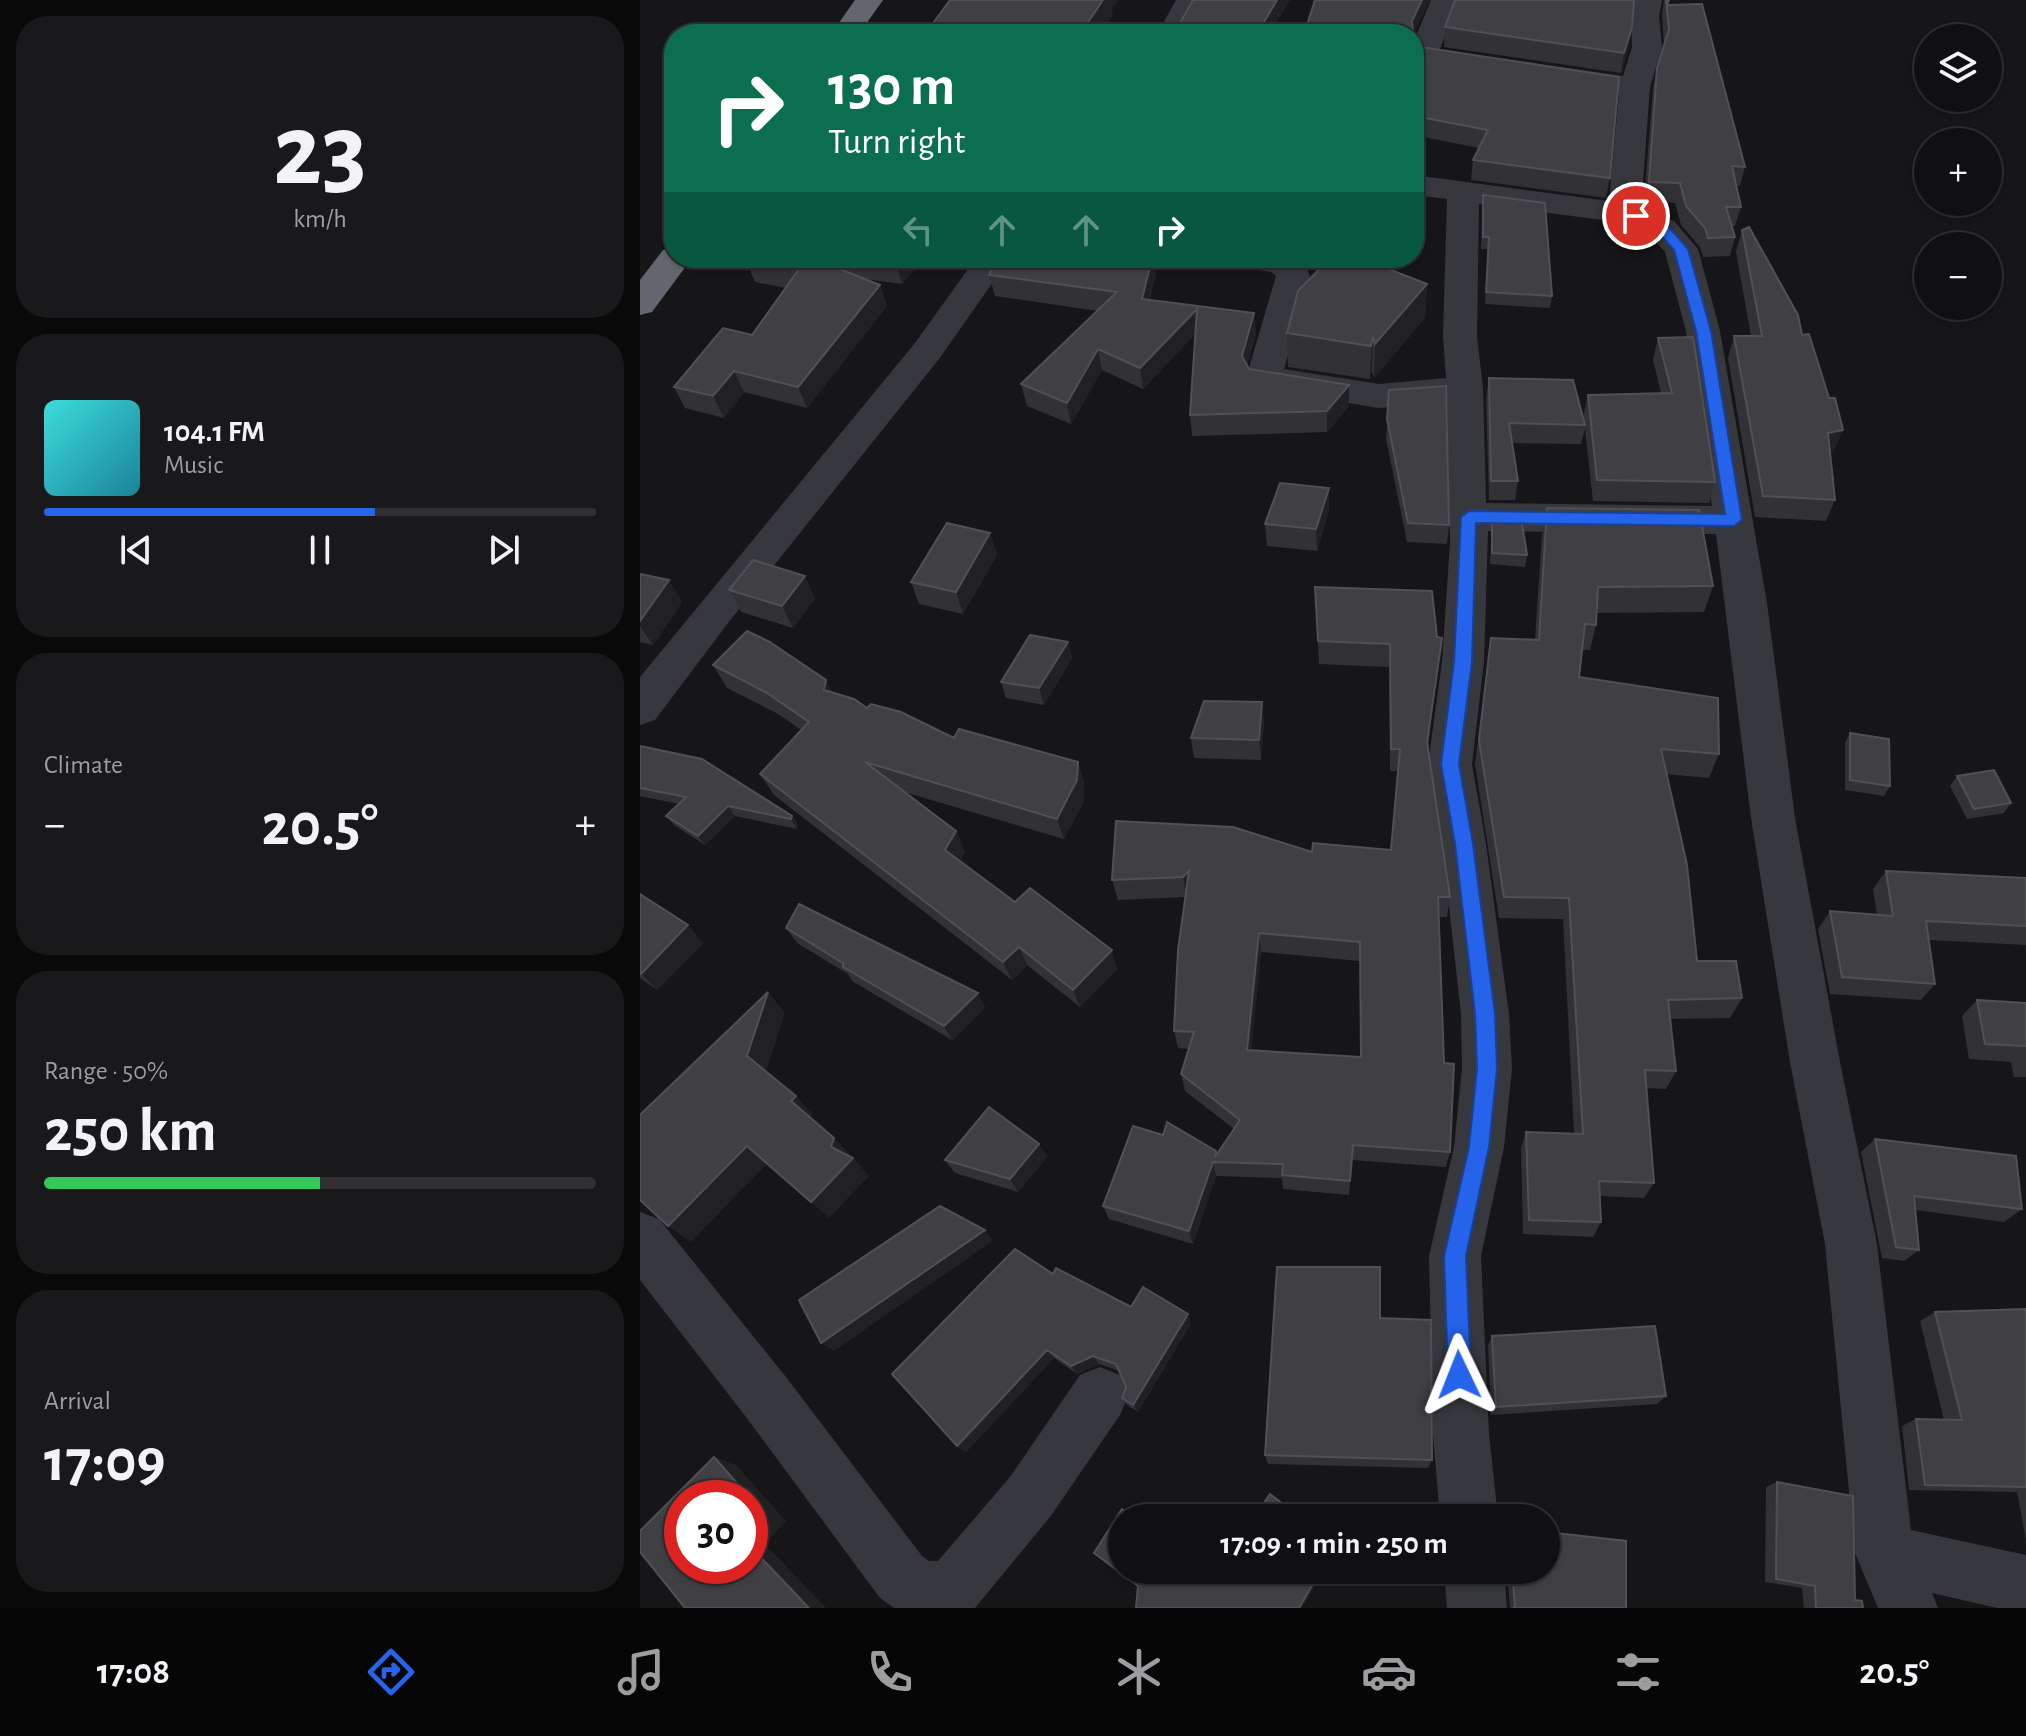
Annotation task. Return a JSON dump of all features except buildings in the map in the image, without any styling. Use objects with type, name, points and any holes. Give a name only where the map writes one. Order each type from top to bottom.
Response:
[{"type":"highway","points":[[852,24],[869,0]]},
{"type":"highway","points":[[640,304],[667,268]]},
{"type":"street","points":[[1177,24],[1190,0]]},
{"type":"street","points":[[1424,46],[1445,0]]},
{"type":"street","points":[[1624,213],[1635,87],[1647,47],[1645,16],[1648,0]]},
{"type":"street","points":[[1424,62],[1499,66]]},
{"type":"street","points":[[1529,71],[1635,87]]},
{"type":"street","points":[[1424,187],[1624,213],[1662,228],[1681,249],[1703,331],[1734,520],[1773,818],[1815,1062],[1851,1244],[1884,1553],[1908,1608]]},
{"type":"street","points":[[1463,193],[1460,337],[1465,388],[1464,455],[1469,517],[1463,662],[1450,764],[1464,844],[1485,1014],[1487,1068],[1479,1147],[1455,1256],[1461,1434],[1468,1504]]},
{"type":"street","points":[[640,708],[714,612],[927,351],[986,268]]},
{"type":"street","points":[[1290,268],[1293,276],[1264,378],[1379,396],[1465,388]]},
{"type":"street","points":[[1469,517],[1734,520]]},
{"type":"street","points":[[640,1238],[766,1397],[901,1577],[921,1591],[950,1591],[973,1568],[1035,1489],[1100,1395]]},
{"type":"street","points":[[1884,1553],[2026,1585]]},
{"type":"street","points":[[1475,1584],[1477,1608]]},
{"type":"route","points":[[1459,1375],[1455,1256],[1479,1147],[1487,1068],[1485,1014],[1464,844],[1450,764],[1463,662],[1469,517],[1734,520],[1703,331],[1681,249],[1662,228],[1636,216]]}]
